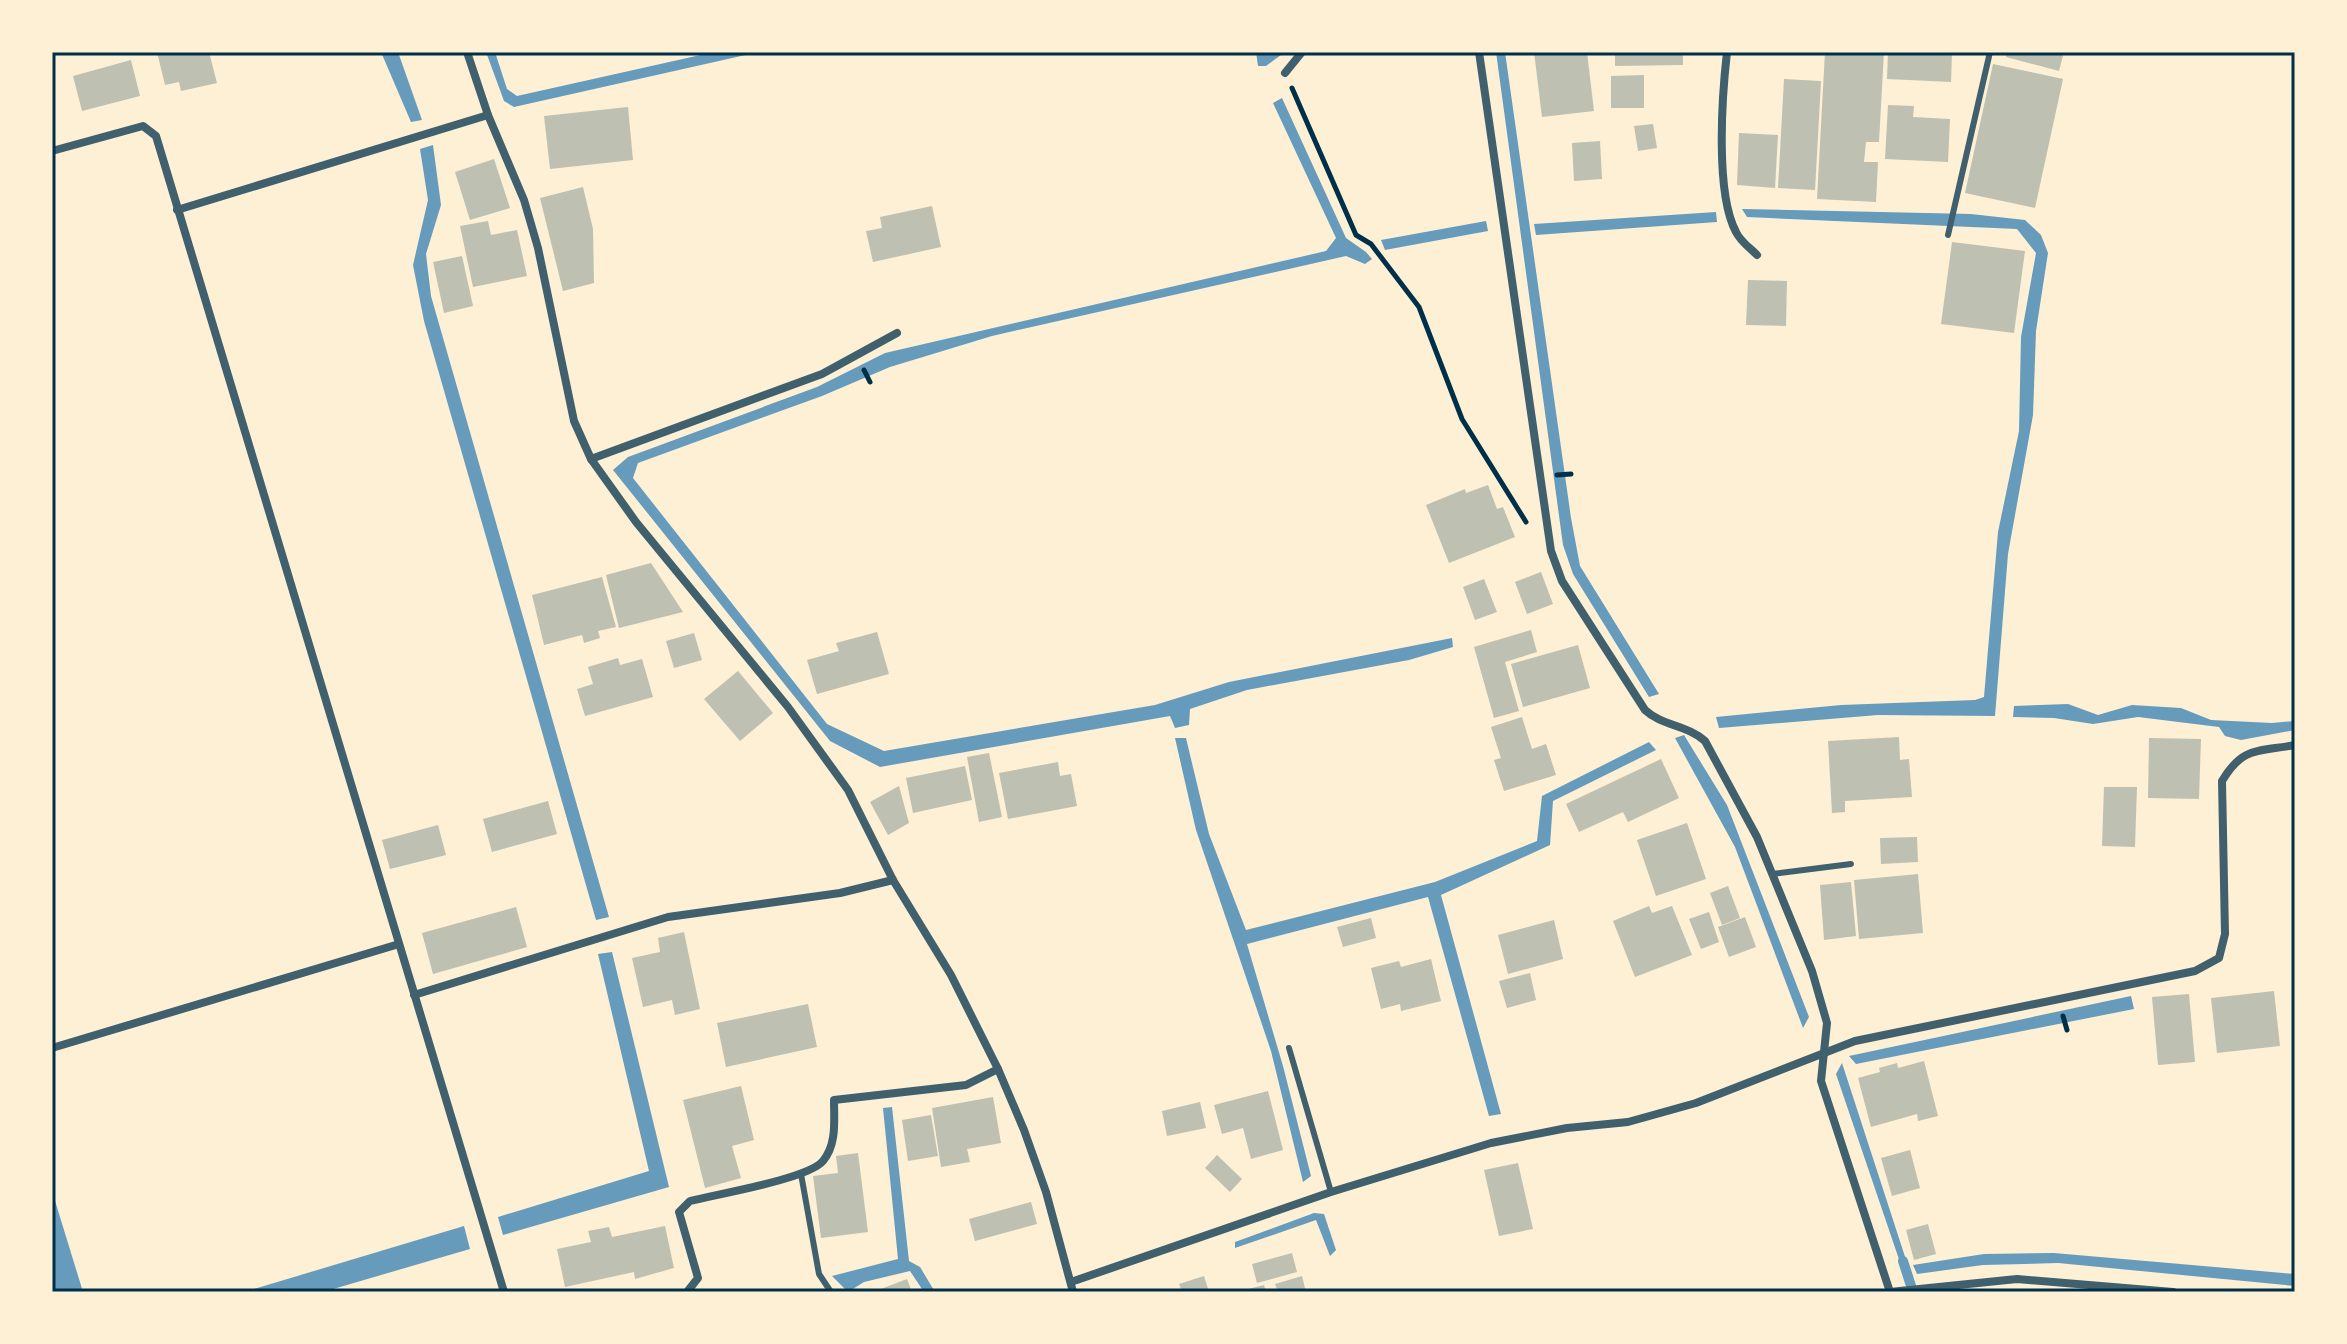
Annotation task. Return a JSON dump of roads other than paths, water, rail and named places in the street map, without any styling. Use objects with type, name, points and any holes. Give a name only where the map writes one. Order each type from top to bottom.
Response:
[{"type":"street","points":[[467,52],[488,115],[524,200],[538,248],[574,421],[591,459],[636,522],[788,707],[848,790],[893,880],[951,975],[998,1069],[1042,1180],[1072,1287],[1331,1192],[1491,1143],[1567,1128],[1628,1122],[1696,1103],[1855,1041],[2195,971],[2219,958],[2225,934],[2222,781],[2234,761],[2249,753],[2295,745]]},
{"type":"street","points":[[1285,73],[1302,52]]},
{"type":"street","points":[[1479,52],[1551,551],[1562,581],[1645,710],[1653,717],[1693,731],[1705,741],[1757,837],[1816,984],[1827,1023],[1821,1081],[1890,1292],[2017,1279],[2173,1292]]},
{"type":"street","points":[[1727,52],[1721,105],[1726,199],[1736,233],[1757,255]]},
{"type":"street","points":[[177,210],[488,115]]},
{"type":"street","points":[[52,151],[143,126],[156,136],[504,1292]]},
{"type":"street","points":[[591,459],[822,374],[897,333]]},
{"type":"street","points":[[414,995],[668,917],[840,893],[893,880]]},
{"type":"street","points":[[52,1048],[399,944]]},
{"type":"street","points":[[687,1292],[698,1278],[679,1212],[690,1201],[801,1174],[822,1162],[833,1140],[834,1100],[966,1085],[998,1069]]},
{"type":"lane","points":[[1948,235],[1990,52]]},
{"type":"lane","points":[[1772,874],[1851,864]]},
{"type":"lane","points":[[1289,1048],[1331,1192]]},
{"type":"lane","points":[[801,1174],[819,1274],[831,1292]]},
{"type":"water","points":[[381,52],[398,52],[422,120],[411,122]]},
{"type":"water","points":[[486,52],[495,52],[507,89],[517,96],[714,52],[759,52],[514,107],[504,101]]},
{"type":"water","points":[[1256,52],[1285,52],[1266,66],[1258,66]]},
{"type":"water","points":[[1496,52],[1505,52],[1580,566],[1659,694],[1649,697],[1573,574],[1563,545]]},
{"type":"water","points":[[1282,98],[1346,238],[1372,259],[1365,264],[1346,256],[992,336],[890,367],[822,396],[638,463],[633,478],[827,724],[884,751],[1155,705],[1229,682],[1452,638],[1453,647],[1409,660],[1247,690],[1190,709],[1189,725],[1175,728],[1170,716],[880,767],[830,741],[613,470],[628,457],[817,387],[885,353],[1326,251],[1336,238],[1273,103]]},
{"type":"water","points":[[433,145],[441,205],[426,254],[431,296],[609,917],[596,920],[424,321],[413,265],[428,200],[420,149]]},
{"type":"water","points":[[1742,209],[1971,214],[2025,220],[2041,235],[2048,253],[2036,331],[2033,415],[2008,554],[1995,716],[1878,715],[1719,728],[1716,717],[1841,705],[1975,700],[1984,697],[1998,532],[2019,431],[2021,337],[2036,253],[2017,229],[1747,217]]},
{"type":"water","points":[[1716,212],[1717,222],[1536,235],[1534,224]]},
{"type":"water","points":[[1486,221],[1488,231],[1385,250],[1381,240]]},
{"type":"water","points":[[2068,704],[2098,715],[2132,705],[2181,708],[2211,720],[2295,721],[2295,730],[2241,740],[2225,736],[2219,727],[2138,717],[2093,724],[2054,718],[2013,717],[2014,706]]},
{"type":"water","points":[[1684,735],[1727,805],[1809,1017],[1803,1028],[1735,847],[1675,738]]},
{"type":"water","points":[[1175,738],[1186,738],[1209,834],[1246,930],[1435,882],[1537,841],[1542,796],[1649,742],[1656,750],[1553,801],[1550,845],[1441,895],[1501,1114],[1489,1116],[1428,897],[1247,944],[1311,1176],[1303,1182],[1271,1051],[1196,830]]},
{"type":"water","points":[[612,952],[669,1187],[503,1235],[498,1217],[649,1171],[598,954]]},
{"type":"water","points":[[2131,996],[2134,1009],[1856,1064],[1849,1056]]},
{"type":"water","points":[[1842,1063],[1910,1273],[1904,1274],[1836,1074]]},
{"type":"water","points":[[892,1107],[909,1261],[920,1267],[935,1292],[924,1292],[910,1271],[864,1282],[848,1292],[832,1276],[898,1259],[883,1108]]},
{"type":"water","points":[[52,1191],[83,1292],[52,1292]]},
{"type":"water","points":[[1314,1213],[1324,1214],[1336,1250],[1330,1256],[1316,1220],[1235,1248],[1235,1242]]},
{"type":"water","points":[[464,1226],[470,1249],[323,1292],[244,1292]]},
{"type":"water","points":[[2054,1253],[2295,1274],[2295,1286],[2058,1263],[1983,1265],[1917,1274],[1913,1265],[1984,1254]]},
{"type":"waterway","points":[[1903,1261],[1913,1292]]}]
